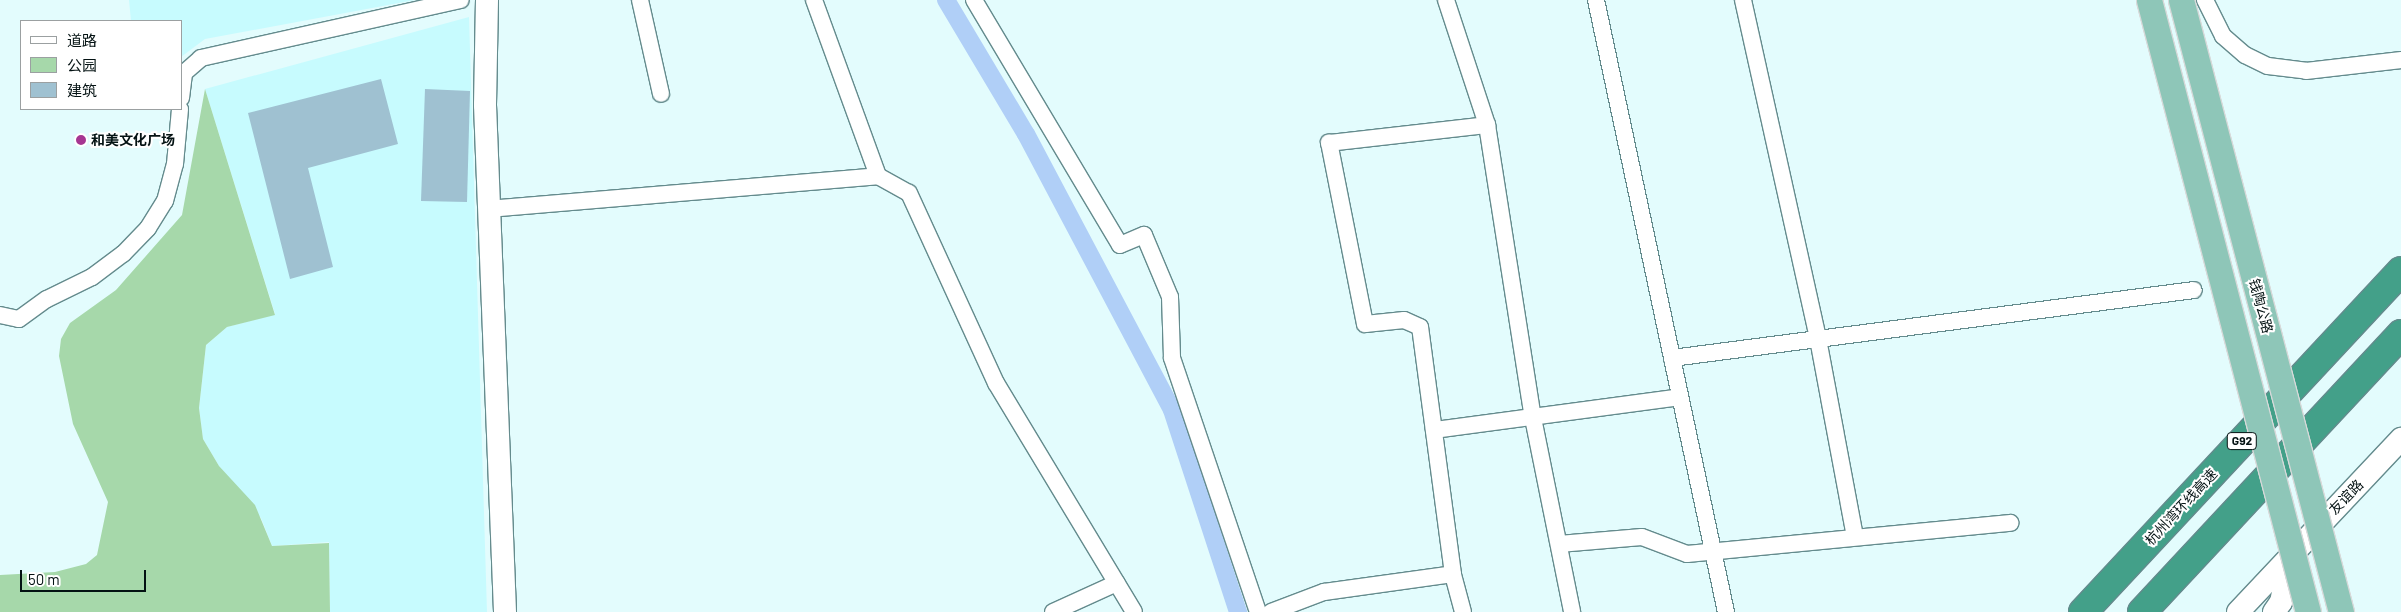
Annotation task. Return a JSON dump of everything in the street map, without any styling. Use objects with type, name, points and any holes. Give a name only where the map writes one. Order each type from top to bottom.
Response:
[{"type":"highway","name":"杭州湾环线高速","points":[[2083,612],[2401,271]]},
{"type":"highway","points":[[2142,612],[2401,334]]},
{"type":"highway","points":[[2315,427],[2401,353]]},
{"type":"main road","points":[[487,0],[485,105],[488,209],[505,612]]},
{"type":"main road","points":[[2149,0],[2308,612]]},
{"type":"main road","name":"钱陶公路","points":[[2181,0],[2341,612]]},
{"type":"main road","name":"友谊路","points":[[2238,612],[2401,439]]},
{"type":"main road","points":[[2292,554],[2308,612]]},
{"type":"main road","points":[[2274,612],[2281,602],[2292,554]]},
{"type":"street","points":[[182,90],[184,73],[201,58],[461,0]]},
{"type":"street","points":[[640,0],[660,94]]},
{"type":"street","points":[[814,0],[878,176]]},
{"type":"street","points":[[974,0],[1120,245],[1144,235],[1170,297],[1172,358],[1258,612]]},
{"type":"street","points":[[1446,0],[1487,125],[1533,418],[1572,612]]},
{"type":"street","points":[[1596,0],[1726,612]]},
{"type":"street","points":[[1743,0],[1818,339],[1855,536]]},
{"type":"street","points":[[2205,0],[2223,36],[2245,55],[2268,66],[2306,71],[2401,60]]},
{"type":"street","points":[[0,315],[19,319],[47,298],[92,277],[123,254],[148,228],[165,201],[174,164],[180,110]]},
{"type":"street","points":[[1463,612],[1453,574],[1420,327],[1404,320],[1365,324],[1329,143],[1487,125]]},
{"type":"street","points":[[488,209],[878,176],[909,193],[996,383],[1134,612]]},
{"type":"street","points":[[1672,358],[2194,290]]},
{"type":"street","points":[[1434,430],[1680,397]]},
{"type":"street","points":[[1558,544],[1642,538],[1687,554],[1713,549],[2011,523]]},
{"type":"street","points":[[1271,612],[1324,592],[1453,574]]},
{"type":"street","points":[[1053,612],[1117,583]]},
{"type":"shaded area","points":[[129,0],[415,0],[205,39],[182,56],[182,20],[131,20]]},
{"type":"shaded area","points":[[469,17],[487,612],[330,612],[329,542],[272,546],[261,518],[219,466],[203,439],[199,408],[206,345],[227,327],[275,314],[205,89]]},
{"type":"green space","points":[[205,89],[275,315],[227,327],[206,345],[199,408],[203,439],[219,466],[255,505],[272,546],[329,543],[330,612],[0,612],[0,575],[55,572],[86,564],[97,555],[108,502],[73,424],[59,356],[61,339],[70,323],[116,290],[182,215]]},
{"type":"building","points":[[381,79],[398,144],[308,168],[333,267],[290,279],[248,113]]},
{"type":"building","points":[[425,89],[470,91],[467,202],[421,201]]},
{"type":"waterway","points":[[946,0],[1026,134],[1172,410],[1238,612]]},
{"type":"place","name":"和美文化广场","points":[[81,140]]}]
